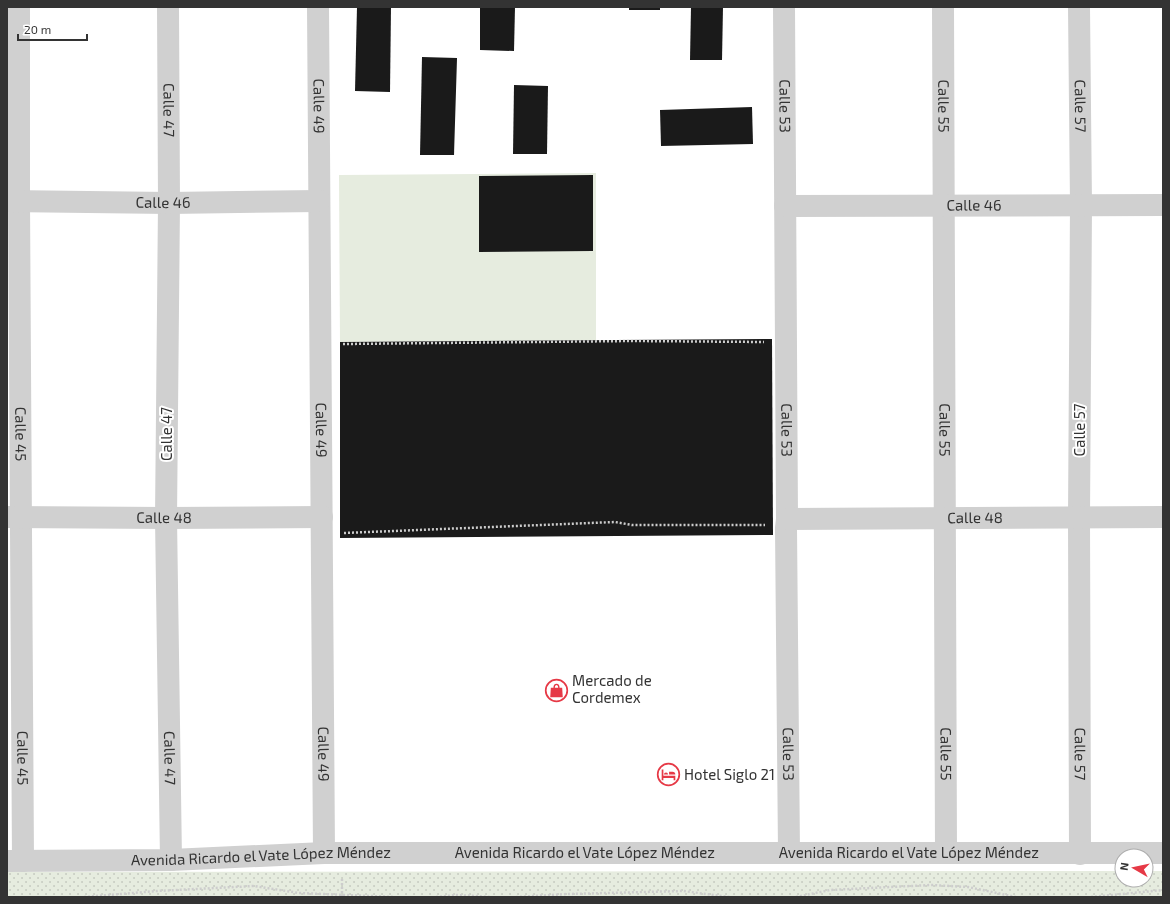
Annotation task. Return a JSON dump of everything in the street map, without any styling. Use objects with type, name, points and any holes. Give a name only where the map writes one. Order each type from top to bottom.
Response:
[{"type":"street","name":"Calle 45","points":[[15,861],[13,201],[20,7]]},
{"type":"street","name":"Calle 47","points":[[168,7],[166,518],[171,860]]},
{"type":"street","name":"Calle 49","points":[[318,7],[324,853]]},
{"type":"street","name":"Calle 53","points":[[784,7],[789,853]]},
{"type":"street","name":"Calle 55","points":[[943,7],[946,853]]},
{"type":"street","name":"Calle 57","points":[[1080,7],[1080,854]]},
{"type":"street","name":"Calle 46","points":[[13,201],[168,203],[319,201]]},
{"type":"street","name":"Calle 46","points":[[785,206],[1163,205]]},
{"type":"street","name":"Calle 48","points":[[14,517],[166,518],[322,525]]},
{"type":"street","name":"Calle 48","points":[[787,524],[945,518],[1163,517]]},
{"type":"street","name":"Avenida Ricardo el Vate López Méndez","points":[[15,861],[171,860],[324,853],[1163,853]]},
{"type":"path","points":[[320,344],[624,341],[786,342]]},
{"type":"path","points":[[322,525],[367,532],[615,522],[632,526],[780,525],[780,528],[787,524]]},
{"type":"path","points":[[342,877],[342,896]]},
{"type":"path","points":[[796,897],[830,890],[931,885],[968,887],[1016,897]]},
{"type":"path","points":[[84,897],[157,891],[254,886],[299,893],[394,897]]},
{"type":"path","points":[[1091,897],[1163,890]]},
{"type":"path","points":[[516,897],[683,891],[730,897]]},
{"type":"path","points":[[436,897],[457,895],[492,897]]},
{"type":"shaded area","points":[[596,173],[596,340],[340,342],[339,175]]},
{"type":"shaded area","points":[[1114,871],[1114,888],[1154,888],[1154,871],[1163,871],[1163,897],[7,897],[7,872]]},
{"type":"building","points":[[357,7],[391,7],[390,92],[355,91]]},
{"type":"building","points":[[480,7],[515,7],[514,51],[480,50]]},
{"type":"building","points":[[629,7],[660,7],[660,10],[629,10]]},
{"type":"building","points":[[691,7],[723,7],[722,60],[690,60]]},
{"type":"building","points":[[422,57],[457,58],[454,155],[420,155]]},
{"type":"building","points":[[514,85],[548,86],[547,154],[513,154]]},
{"type":"building","points":[[752,107],[753,144],[661,146],[660,110]]},
{"type":"building","points":[[593,175],[593,251],[479,252],[479,176]]},
{"type":"building","points":[[772,339],[773,535],[340,538],[340,342]]},
{"type":"place","name":"Mercado de Cordemex","points":[[557,690]]},
{"type":"place","name":"Hotel Siglo 21","points":[[669,775]]}]
